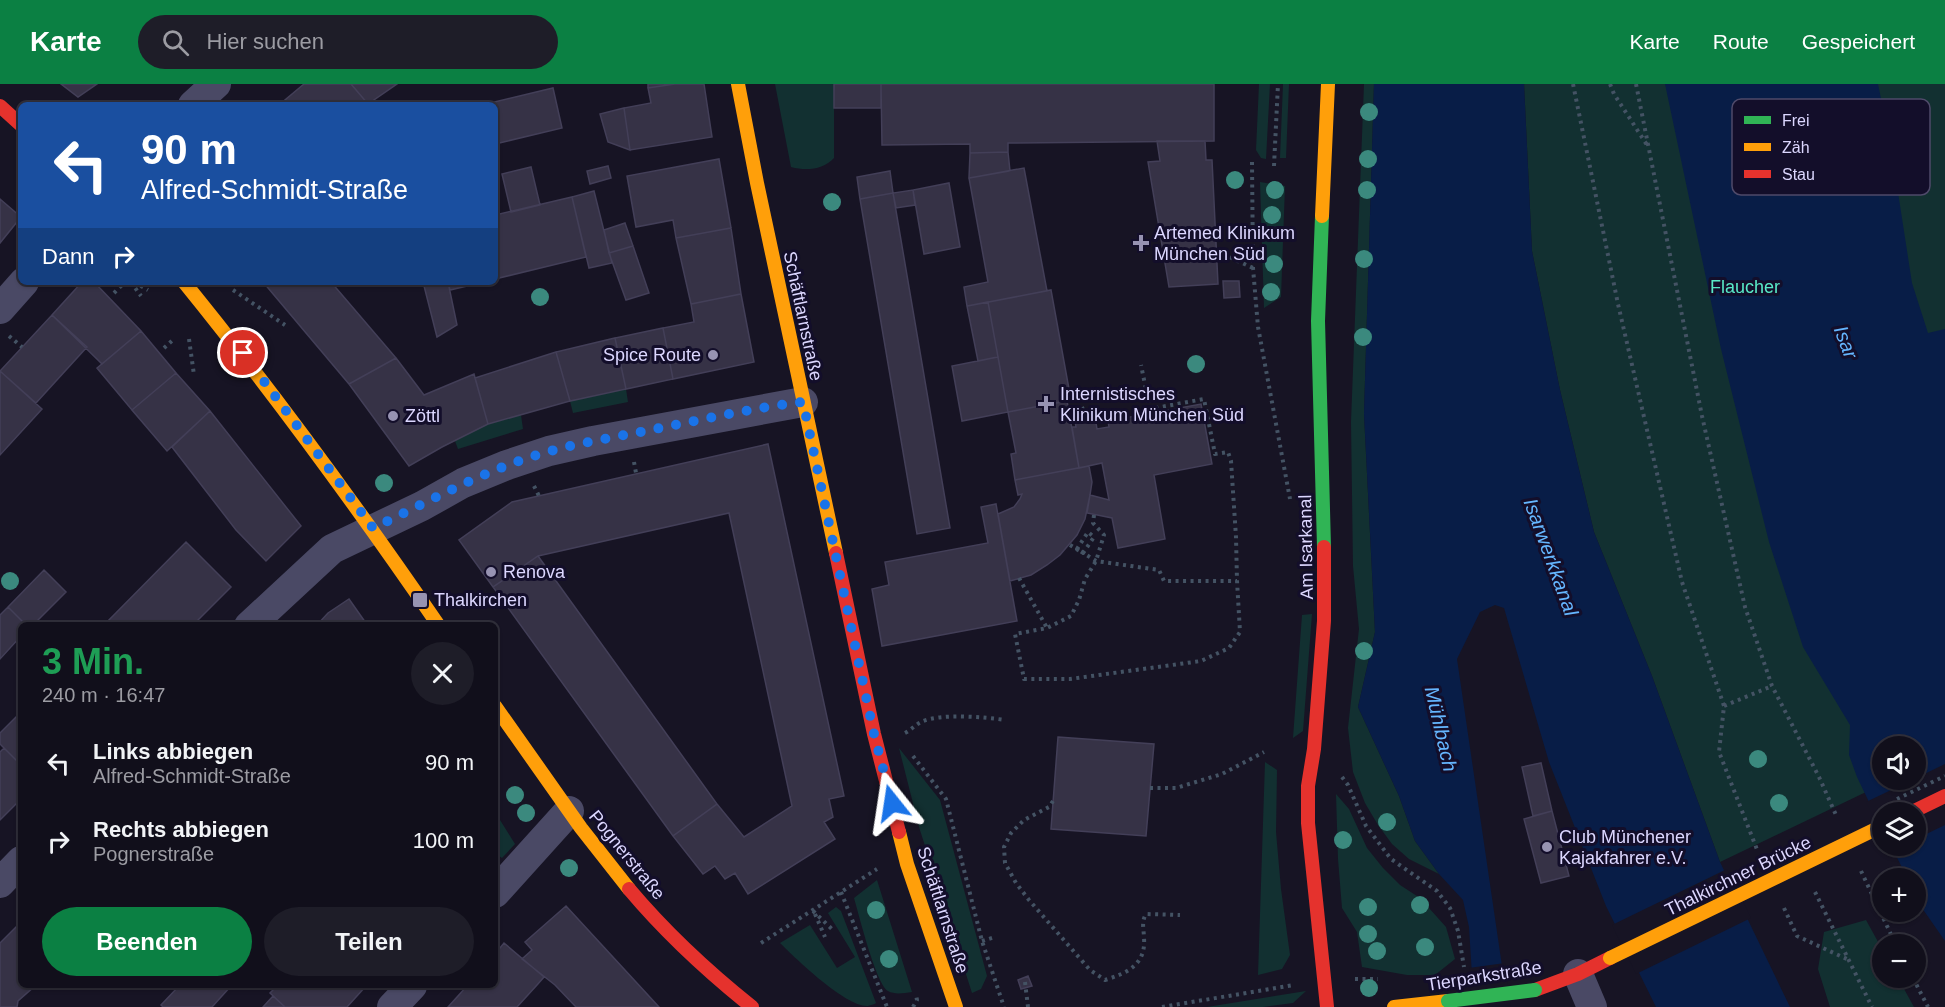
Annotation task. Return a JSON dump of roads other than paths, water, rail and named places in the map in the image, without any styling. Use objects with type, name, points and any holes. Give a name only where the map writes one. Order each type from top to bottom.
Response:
[{"type":"street","points":[[196,102],[216,84]]},
{"type":"street","name":"Schäftlarnstraße","points":[[738,84],[874,734],[907,864],[956,1007]]},
{"type":"street","name":"Am Isarkanal","points":[[1327,1007],[1308,823],[1308,786],[1314,749],[1324,621],[1324,528],[1318,321],[1328,84]]},
{"type":"street","points":[[0,106],[18,121]]},
{"type":"street","points":[[0,309],[21,285]]},
{"type":"street","points":[[186,285],[243,353],[373,528],[436,622]]},
{"type":"street","points":[[253,622],[332,549],[422,506],[463,483],[507,465],[549,451],[593,441],[803,402]]},
{"type":"street","name":"Pognerstraße","points":[[498,710],[569,811],[640,902],[725,986],[752,1007]]},
{"type":"street","points":[[1926,805],[1945,796]]},
{"type":"street","points":[[498,890],[569,811]]},
{"type":"street","name":"Thalkirchner Brücke","points":[[1610,958],[1872,831]]},
{"type":"street","points":[[0,883],[18,864]]},
{"type":"street","name":"Tierparkstraße","points":[[1394,1007],[1535,990],[1578,974],[1610,958]]},
{"type":"street","points":[[1578,974],[1592,1007]]},
{"type":"street","points":[[392,1007],[410,988]]},
{"type":"water","points":[[1374,84],[1524,84],[1532,251],[1560,390],[1594,532],[1652,676],[1720,862],[1790,1007],[1656,1007],[1606,906],[1549,762],[1504,608],[1495,605],[1480,612],[1457,659],[1508,1007],[1474,1007],[1469,927],[1463,900],[1439,874],[1415,841],[1399,796],[1358,707],[1375,632],[1364,414]]},
{"type":"water","name":"Isar","points":[[1665,84],[1878,84],[1881,99],[1732,99],[1732,195],[1898,195],[1912,283],[1928,333],[1945,329],[1945,941],[1926,914],[1926,868],[1902,868],[1896,856],[1926,856],[1926,802],[1872,802],[1872,808],[1849,755],[1850,725],[1803,647],[1769,542],[1721,349]]},
{"type":"place","name":"Artemed Klinikum München Süd","points":[[1141,243]]},
{"type":"place","name":"Spice Route","points":[[713,355]]},
{"type":"place","name":"Internistisches Klinikum München Süd","points":[[1046,404]]},
{"type":"place","name":"Zöttl","points":[[393,416]]},
{"type":"place","name":"Renova","points":[[491,572]]},
{"type":"place","name":"Thalkirchen","points":[[420,600]]},
{"type":"place","name":"Club Münchener Kajakfahrer e.V.","points":[[1547,847]]},
{"type":"park label","name":"Flaucher","points":[[1745,287]]},
{"type":"water label","name":"Isarwerkkanal","points":[[1551,557]]},
{"type":"water label","name":"Mühlbach","points":[[1441,729]]}]
